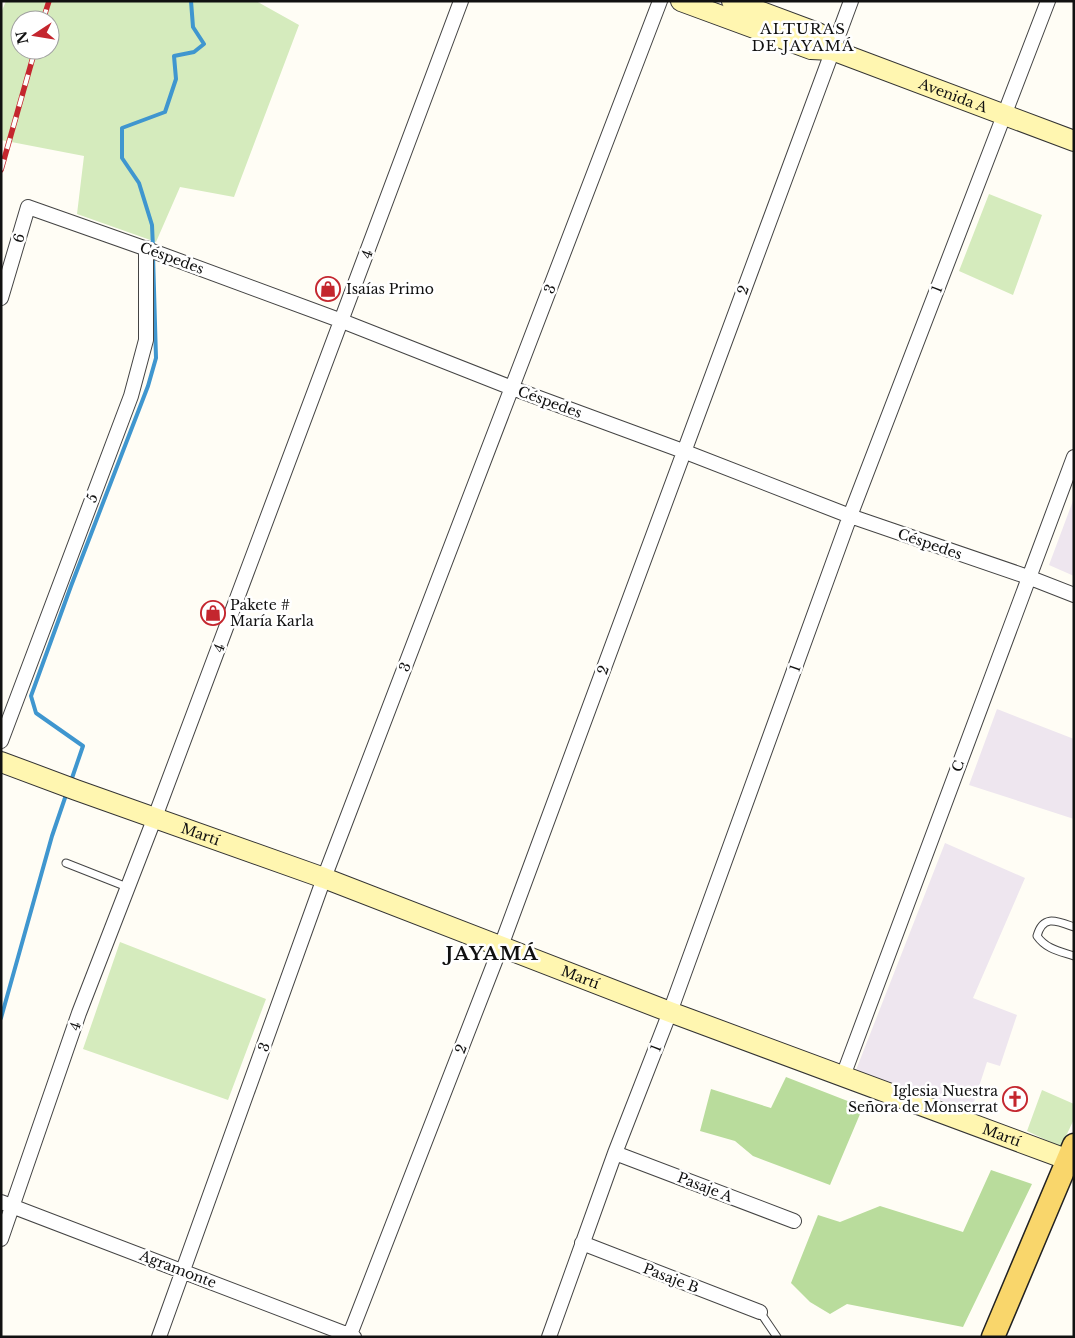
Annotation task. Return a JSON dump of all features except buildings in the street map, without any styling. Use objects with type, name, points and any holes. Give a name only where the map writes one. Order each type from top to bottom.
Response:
[{"type":"main road","points":[[993,1337],[1072,1156]]},
{"type":"main road","points":[[1007,1337],[1074,1184]]},
{"type":"street","name":"4","points":[[1,1239],[7,1205],[155,817],[461,1]]},
{"type":"street","name":"3","points":[[159,1337],[184,1272],[324,878],[660,1]]},
{"type":"street","name":"Avenida A","points":[[681,1],[741,8],[818,33],[832,50],[1074,141]]},
{"type":"street","name":"2","points":[[351,1336],[501,946],[851,1]]},
{"type":"street","name":"1","points":[[549,1337],[615,1153],[670,1012],[850,516],[1048,1]]},
{"type":"street","name":"Céspedes","points":[[28,207],[146,248],[342,321],[512,388],[683,451],[850,516],[1074,595]]},
{"type":"street","name":"6","points":[[1,298],[28,207]]},
{"type":"street","name":"5","points":[[1,741],[131,396],[146,340],[146,248]]},
{"type":"street","name":"C","points":[[843,1076],[1074,457]]},
{"type":"street","name":"Martí","points":[[1,762],[324,878],[670,1012],[843,1076],[1072,1156]]},
{"type":"street","name":"Pasaje A","points":[[615,1153],[794,1221]]},
{"type":"street","name":"Agramonte","points":[[7,1205],[351,1336]]},
{"type":"street","name":"Pasaje B","points":[[582,1243],[760,1312]]},
{"type":"lane","points":[[66,863],[127,887]]},
{"type":"lane","points":[[1074,927],[1052,921],[1045,922],[1040,926],[1037,936],[1043,944],[1054,950],[1074,956]]},
{"type":"lane","points":[[760,1312],[777,1337]]},
{"type":"shaded area","points":[[1074,498],[1074,576],[1049,565]]},
{"type":"shaded area","points":[[997,709],[1074,739],[1074,819],[969,785]]},
{"type":"shaded area","points":[[945,843],[1025,878],[973,998],[1017,1015],[1000,1066],[987,1062],[971,1111],[856,1070]]},
{"type":"green space","points":[[6,1],[256,1],[299,25],[234,197],[180,187],[156,242],[77,214],[84,156],[1,140],[1,13]]},
{"type":"green space","points":[[989,194],[1042,215],[1013,295],[959,271]]},
{"type":"green space","points":[[120,942],[266,999],[228,1100],[83,1049]]},
{"type":"green space","points":[[786,1077],[863,1107],[830,1185],[753,1156],[735,1141],[700,1131],[711,1089],[771,1108]]},
{"type":"green space","points":[[1042,1090],[1074,1104],[1074,1119],[1061,1147],[1027,1131]]},
{"type":"green space","points":[[991,1170],[1032,1184],[963,1327],[847,1304],[830,1314],[810,1302],[791,1283],[818,1215],[840,1222],[880,1206],[963,1232]]},
{"type":"waterway","points":[[153,248],[152,225],[139,183],[122,158],[122,128],[165,112],[176,79],[174,56],[194,52],[204,44],[193,27],[191,1]]},
{"type":"waterway","points":[[71,781],[83,746],[36,713],[31,696],[148,386],[156,358],[153,255]]},
{"type":"waterway","points":[[1,1018],[52,836],[67,792]]},
{"type":"railway","points":[[46,10],[49,1]]},
{"type":"railway","points":[[1,170],[32,60]]},
{"type":"place","name":"Isaías Primo","points":[[328,289]]},
{"type":"place","name":"Pakete # María Karla","points":[[213,613]]},
{"type":"place","name":"Iglesia Nuestra Señora de Monserrat","points":[[1015,1099]]},
{"type":"district","name":"ALTURAS DE JAYAMÁ","points":[[803,38]]},
{"type":"district","name":"JAYAMÁ","points":[[492,953]]}]
